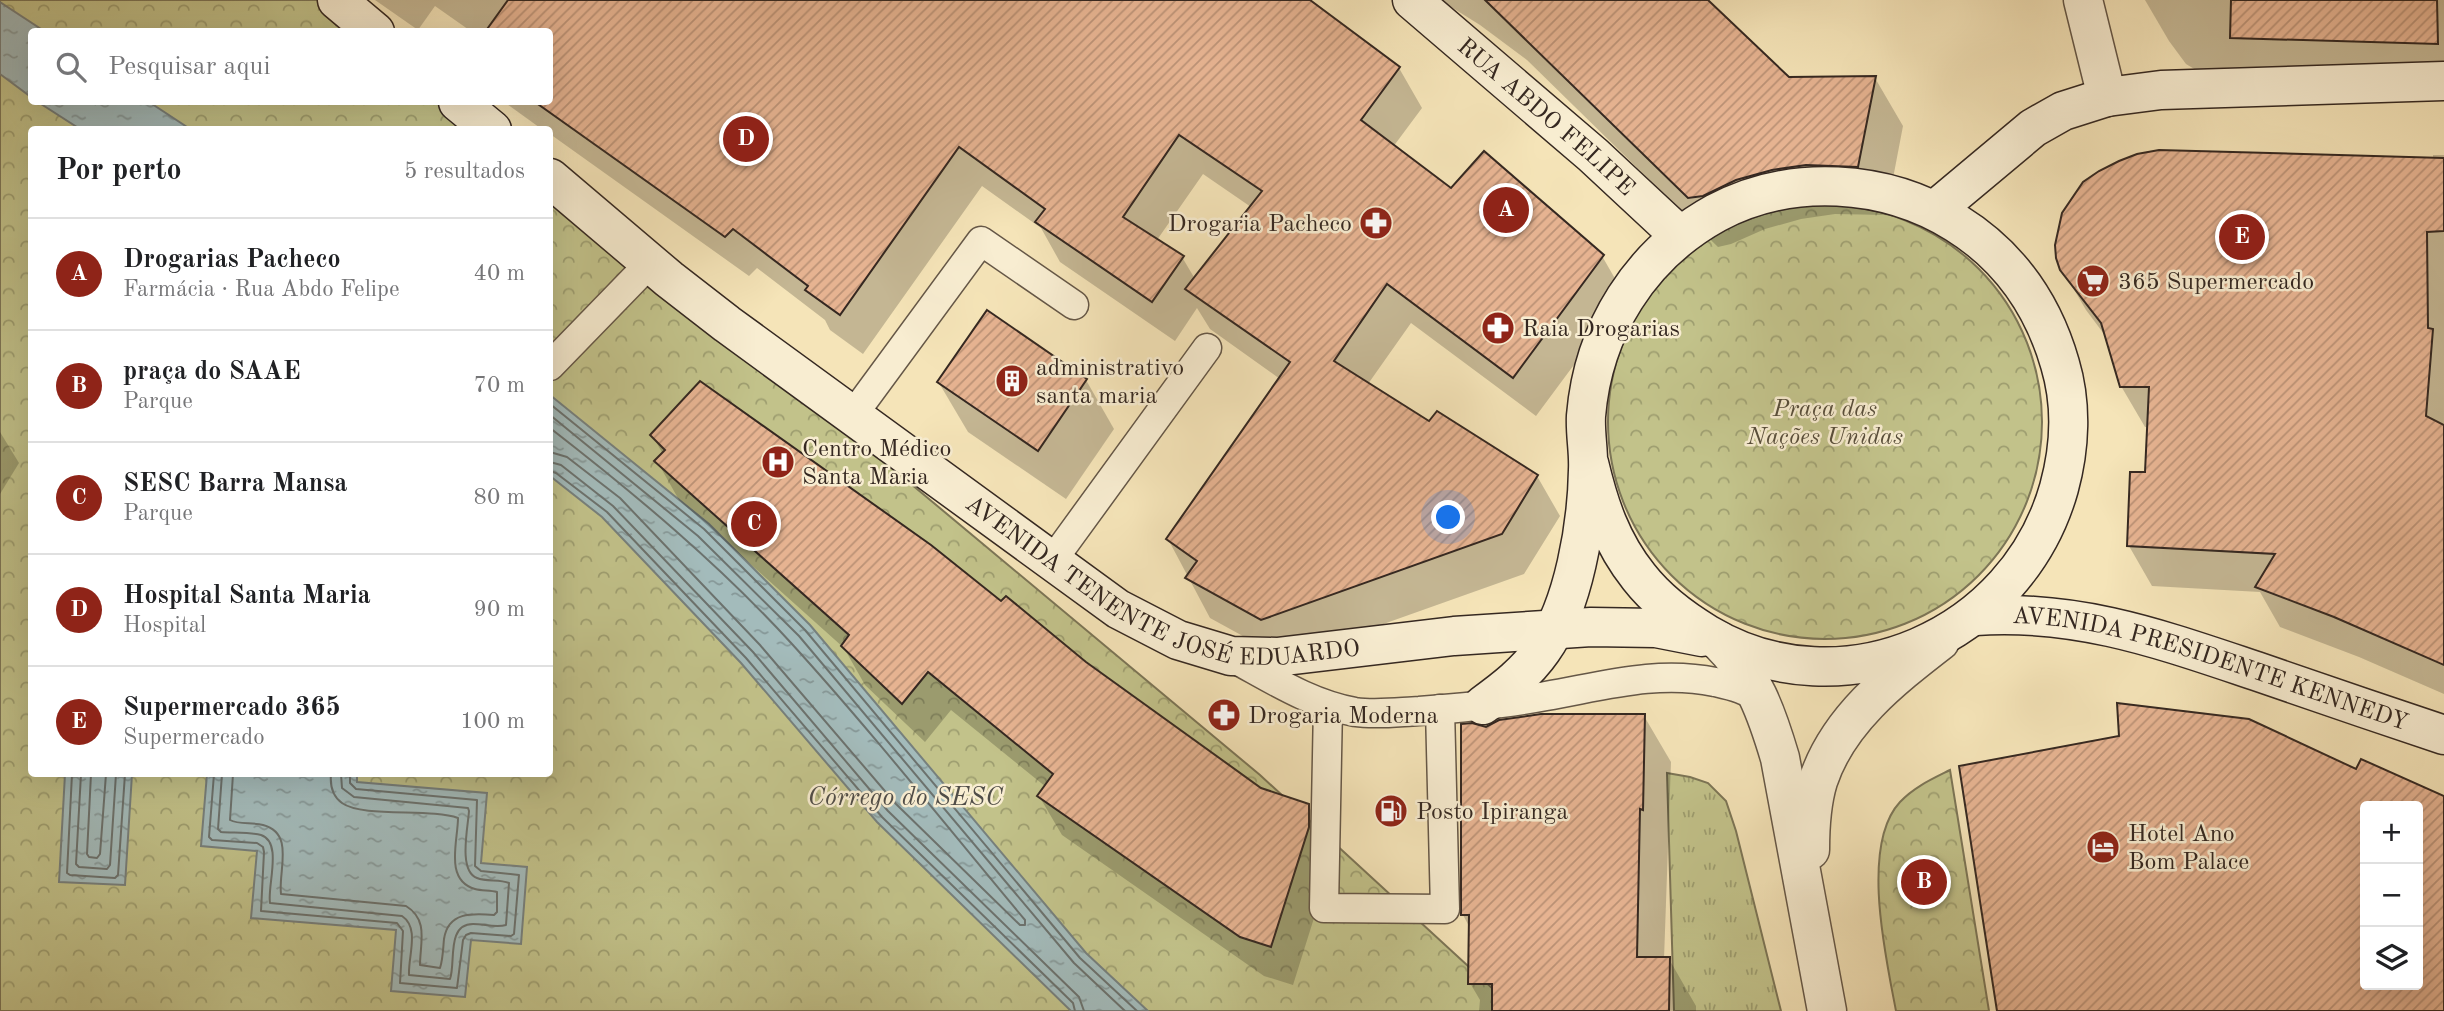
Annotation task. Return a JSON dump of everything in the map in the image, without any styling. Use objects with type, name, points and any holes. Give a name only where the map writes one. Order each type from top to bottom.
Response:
[{"type":"main road","points":[[337,0],[370,28]]},
{"type":"main road","name":"RUA ABDO FELIPE","points":[[1412,0],[1593,155],[1680,236]]},
{"type":"main road","points":[[2083,0],[2106,97]]},
{"type":"main road","points":[[1935,210],[2033,128],[2063,111],[2106,97],[2161,90],[2444,81]]},
{"type":"main road","points":[[462,105],[487,126]]},
{"type":"main road","name":"AVENIDA TENENTE JOSÉ EDUARDO","points":[[553,181],[727,324],[1118,610],[1178,640],[1231,656],[1277,657],[1454,636],[1625,626],[1656,628],[1719,641]]},
{"type":"main road","points":[[1483,705],[1527,669],[1555,629],[1578,557],[1587,493],[1589,463],[1586,420],[1591,378],[1604,337],[1623,300],[1649,265],[1680,236],[1718,212],[1760,195],[1804,187],[1848,186],[1892,194],[1935,210],[1972,233],[2005,262],[2032,297],[2052,336],[2064,379],[2069,423],[2065,467],[2053,510],[2039,540],[2007,586],[1894,677],[1838,739],[1818,782],[1811,818],[1808,912]]},
{"type":"main road","points":[[1589,463],[1606,524],[1640,579],[1686,621],[1719,641],[1769,659],[1817,666],[1866,663],[1913,650],[1965,622]]},
{"type":"main road","name":"AVENIDA PRESIDENTE KENNEDY","points":[[1965,622],[2003,614],[2052,615],[2107,625],[2159,638],[2444,735]]},
{"type":"main road","points":[[1719,641],[1746,672],[1765,710],[1780,758],[1828,1011]]},
{"type":"lane","points":[[853,415],[981,240],[1074,305]]},
{"type":"lane","points":[[554,362],[650,263]]},
{"type":"lane","points":[[1052,561],[1207,348]]},
{"type":"lane","points":[[1231,656],[1310,699],[1357,712],[1385,713],[1483,705],[1661,676],[1726,684],[1749,691],[1760,699]]},
{"type":"lane","points":[[1328,706],[1324,908],[1445,909],[1440,709]]},
{"type":"green space","points":[[0,0],[328,0],[362,28],[28,28],[28,105],[455,105],[481,126],[28,126],[28,777],[553,777],[553,186],[1260,775],[1517,1011],[0,1011]]},
{"type":"green space","name":"Praça das Nações Unidas","points":[[1825,205],[1867,209],[1908,221],[1946,241],[1979,268],[2006,301],[2026,339],[2038,380],[2042,422],[2038,464],[2026,505],[2006,543],[1979,576],[1946,603],[1908,623],[1867,635],[1825,639],[1783,635],[1742,623],[1704,603],[1671,576],[1644,543],[1624,505],[1612,464],[1608,422],[1612,380],[1624,339],[1644,301],[1671,268],[1704,241],[1742,221],[1783,209]]},
{"type":"green space","points":[[1950,770],[1989,1011],[1896,1011],[1879,903],[1881,845],[1888,821],[1900,802],[1917,788]]},
{"type":"green space","points":[[1667,773],[1708,783],[1726,801],[1781,1011],[1674,1011]]},
{"type":"water","points":[[0,2],[39,28],[28,28],[28,95],[0,74]]},
{"type":"water","points":[[43,105],[154,105],[185,126],[75,126]]},
{"type":"water","name":"Córrego do SESC","points":[[553,397],[709,524],[810,625],[1086,953],[1148,1011],[1071,1011],[877,822],[741,663],[602,517],[553,478]]},
{"type":"water","points":[[65,777],[132,777],[125,885],[59,882]]},
{"type":"water","points":[[207,777],[357,777],[357,782],[487,793],[481,863],[527,867],[521,944],[471,940],[465,997],[391,991],[396,930],[251,918],[257,851],[201,846]]},
{"type":"building","points":[[508,0],[1310,0],[1400,67],[1361,120],[1451,188],[1484,151],[1604,255],[1513,378],[1387,284],[1334,361],[1429,421],[1437,411],[1538,475],[1502,534],[1261,620],[1185,578],[1197,561],[1166,539],[1290,362],[1185,289],[1262,191],[1179,135],[1123,217],[1184,256],[1152,302],[1035,222],[1045,209],[959,147],[840,315],[805,290],[808,286],[733,229],[725,237],[539,105],[553,105],[553,28],[488,28]]},
{"type":"building","points":[[1485,0],[1708,0],[1789,77],[1876,76],[1858,167],[1806,165],[1772,170],[1736,180],[1703,196],[1688,198]]},
{"type":"building","points":[[2231,0],[2437,0],[2438,44],[2230,38]]},
{"type":"building","points":[[2159,150],[2444,158],[2444,231],[2427,232],[2428,328],[2433,329],[2426,416],[2444,425],[2444,665],[2334,617],[2255,587],[2275,554],[2127,546],[2130,472],[2145,472],[2149,387],[2120,387],[2101,323],[2060,270],[2055,245],[2062,213],[2083,182],[2119,161]]},
{"type":"building","name":"administrativo santa maria","points":[[987,310],[1087,379],[1038,451],[937,382]]},
{"type":"building","points":[[700,381],[931,545],[1001,601],[1006,596],[1086,662],[1261,788],[1309,804],[1309,827],[1271,947],[1240,937],[1037,796],[1053,774],[928,672],[902,704],[841,646],[849,635],[654,461],[665,450],[650,435]]},
{"type":"building","name":"Hotel Ano Bom Palace","points":[[2117,703],[2249,719],[2356,769],[2361,759],[2444,796],[2444,1011],[1997,1011],[1959,766],[2119,736]]},
{"type":"building","points":[[1541,714],[1645,714],[1637,957],[1670,957],[1669,1011],[1492,1011],[1492,984],[1468,984],[1469,915],[1461,915],[1461,724],[1472,723],[1486,727],[1499,720]]},
{"type":"place","name":"Hospital Santa Maria","points":[[746,139]]},
{"type":"place","name":"Drogarias Pacheco","points":[[1506,210]]},
{"type":"place","name":"Drogaria Pacheco","points":[[1376,223]]},
{"type":"place","name":"Supermercado 365","points":[[2242,237]]},
{"type":"place","name":"365 Supermercado","points":[[2093,281]]},
{"type":"place","name":"Raia Drogarias","points":[[1498,328]]},
{"type":"place","name":"administrativo santa maria","points":[[1012,381]]},
{"type":"place","name":"Centro Médico Santa Maria","points":[[778,462]]},
{"type":"place","name":"SESC Barra Mansa","points":[[754,524]]},
{"type":"place","name":"Drogaria Moderna","points":[[1224,715]]},
{"type":"place","name":"Posto Ipiranga","points":[[1391,811]]},
{"type":"place","name":"Hotel Ano Bom Palace","points":[[2103,847]]},
{"type":"place","name":"praça do SAAE","points":[[1924,882]]}]
